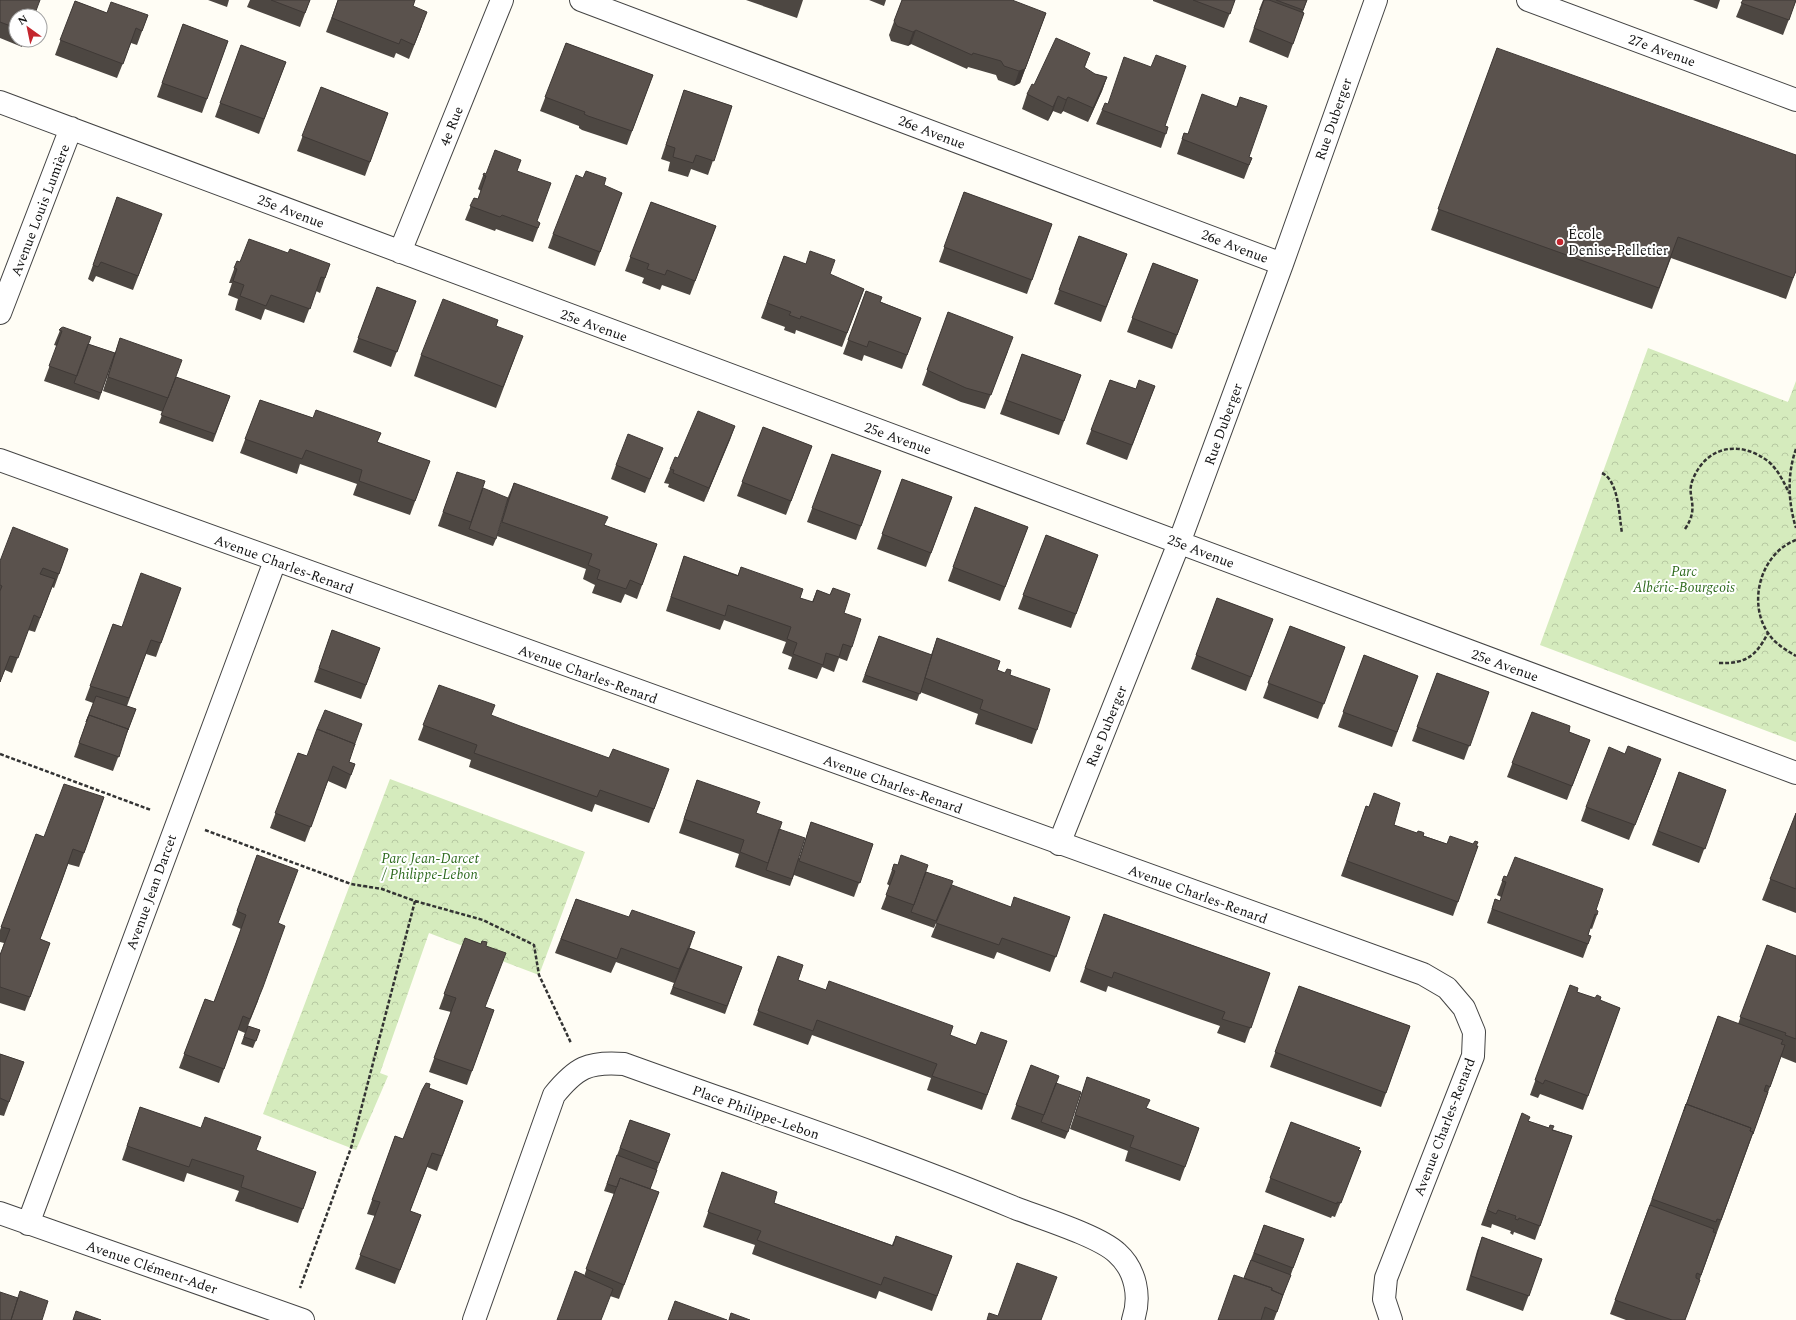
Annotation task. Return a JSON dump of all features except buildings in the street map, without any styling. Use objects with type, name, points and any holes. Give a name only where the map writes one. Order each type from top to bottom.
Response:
[{"type":"street","name":"4e Rue","points":[[400,252],[502,0]]},
{"type":"street","name":"26e Avenue","points":[[582,0],[1282,264]]},
{"type":"street","name":"Rue Duberger","points":[[1059,844],[1179,543],[1282,264],[1376,0]]},
{"type":"street","name":"27e Avenue","points":[[1528,0],[1796,100]]},
{"type":"street","name":"25e Avenue","points":[[0,102],[1796,773]]},
{"type":"street","name":"Avenue Louis Lumière","points":[[0,313],[70,128]]},
{"type":"street","name":"Avenue Charles-Renard","points":[[0,460],[275,561],[1423,974],[1447,988],[1464,1008],[1474,1032],[1473,1056],[1386,1278],[1384,1299],[1392,1320]]},
{"type":"street","name":"Avenue Jean Darcet","points":[[28,1224],[275,561]]},
{"type":"street","name":"Place Philippe-Lebon","points":[[474,1320],[554,1096],[566,1080],[582,1068],[603,1062],[624,1064],[963,1186],[1096,1240],[1117,1253],[1132,1273],[1138,1295],[1133,1320]]},
{"type":"street","name":"Avenue Clément-Ader","points":[[0,1213],[296,1318]]},
{"type":"path","points":[[1685,529],[1694,511],[1691,488],[1692,480],[1705,460],[1716,452],[1726,449],[1739,448],[1748,450],[1760,456],[1778,472],[1789,493]]},
{"type":"path","points":[[1796,448],[1790,465],[1789,493],[1796,528]]},
{"type":"path","points":[[1602,473],[1611,480],[1614,488],[1622,533]]},
{"type":"path","points":[[1796,540],[1775,554],[1766,566],[1759,585],[1758,601],[1768,633],[1778,644],[1796,656]]},
{"type":"path","points":[[1720,663],[1731,664],[1743,661],[1754,655],[1768,633]]},
{"type":"path","points":[[0,754],[351,884],[382,889],[415,901],[483,920],[534,945],[539,975],[582,1068]]},
{"type":"path","points":[[296,1318],[351,1148],[415,901]]},
{"type":"green space","name":"Parc Albéric-Bourgeois","points":[[1648,348],[1788,402],[1796,381],[1796,742],[1540,645]]},
{"type":"green space","name":"Parc Jean-Darcet / Philippe-Lebon","points":[[390,779],[585,852],[539,975],[429,933],[380,1073],[388,1076],[356,1150],[263,1114]]},
{"type":"place","name":"École Denise-Pelletier","points":[[1560,242]]}]
